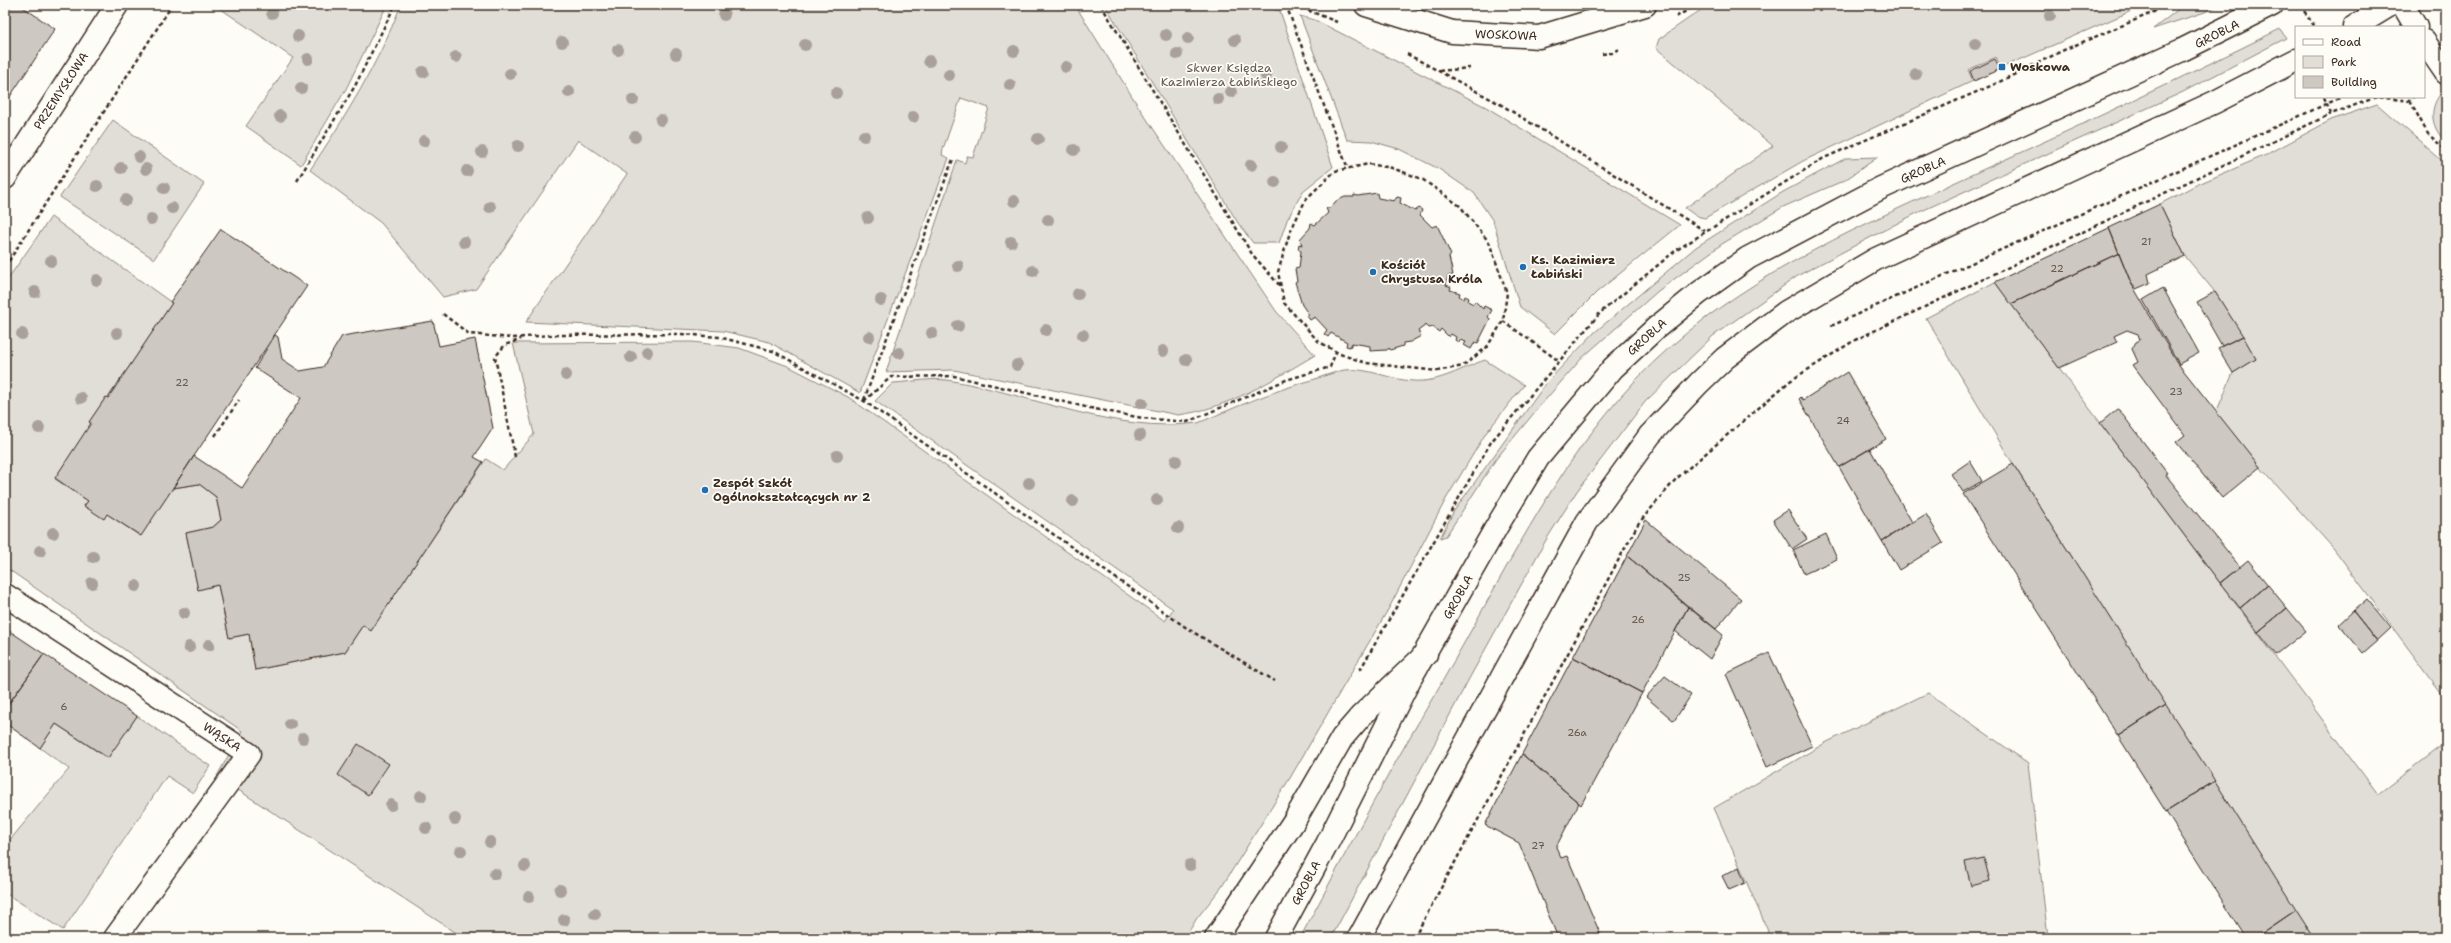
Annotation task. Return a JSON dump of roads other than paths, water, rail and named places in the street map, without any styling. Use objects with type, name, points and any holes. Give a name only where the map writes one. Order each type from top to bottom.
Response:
[{"type":"main road","name":"PRZEMYSŁOWA","points":[[5,178],[117,5]]},
{"type":"main road","name":"WOSKOWA","points":[[1366,5],[1452,32],[1539,37],[1645,5]]},
{"type":"main road","name":"GROBLA","points":[[1276,938],[1327,844],[1410,679],[1426,654],[1538,458],[1613,368],[1656,328],[1699,293],[1748,258],[1817,220],[1881,188],[2175,54],[2272,5]]},
{"type":"main road","points":[[2356,26],[2390,5]]},
{"type":"main road","points":[[2403,5],[2415,26]]},
{"type":"main road","points":[[2425,42],[2446,73]]},
{"type":"main road","points":[[1359,938],[1587,522],[1637,452],[1671,410],[1699,382],[1725,358],[1786,312],[1876,259],[2215,102],[2295,61]]},
{"type":"main road","name":"WĄSKA","points":[[5,595],[249,754],[114,938]]},
{"type":"main road","points":[[1216,938],[1294,821],[1342,738],[1360,716],[1426,654]]},
{"type":"place","name":"Woskowa","points":[[2002,67]]},
{"type":"place","name":"Ks. Kazimierz Łabiński","points":[[1523,267]]},
{"type":"place","name":"Kościół Chrystusa Króla","points":[[1373,272]]},
{"type":"place","name":"Zespół Szkół Ogólnokształcących nr 2","points":[[705,490]]},
{"type":"park label","name":"Skwer Księdza Kazimierza Łabińskiego","points":[[1229,75]]}]
